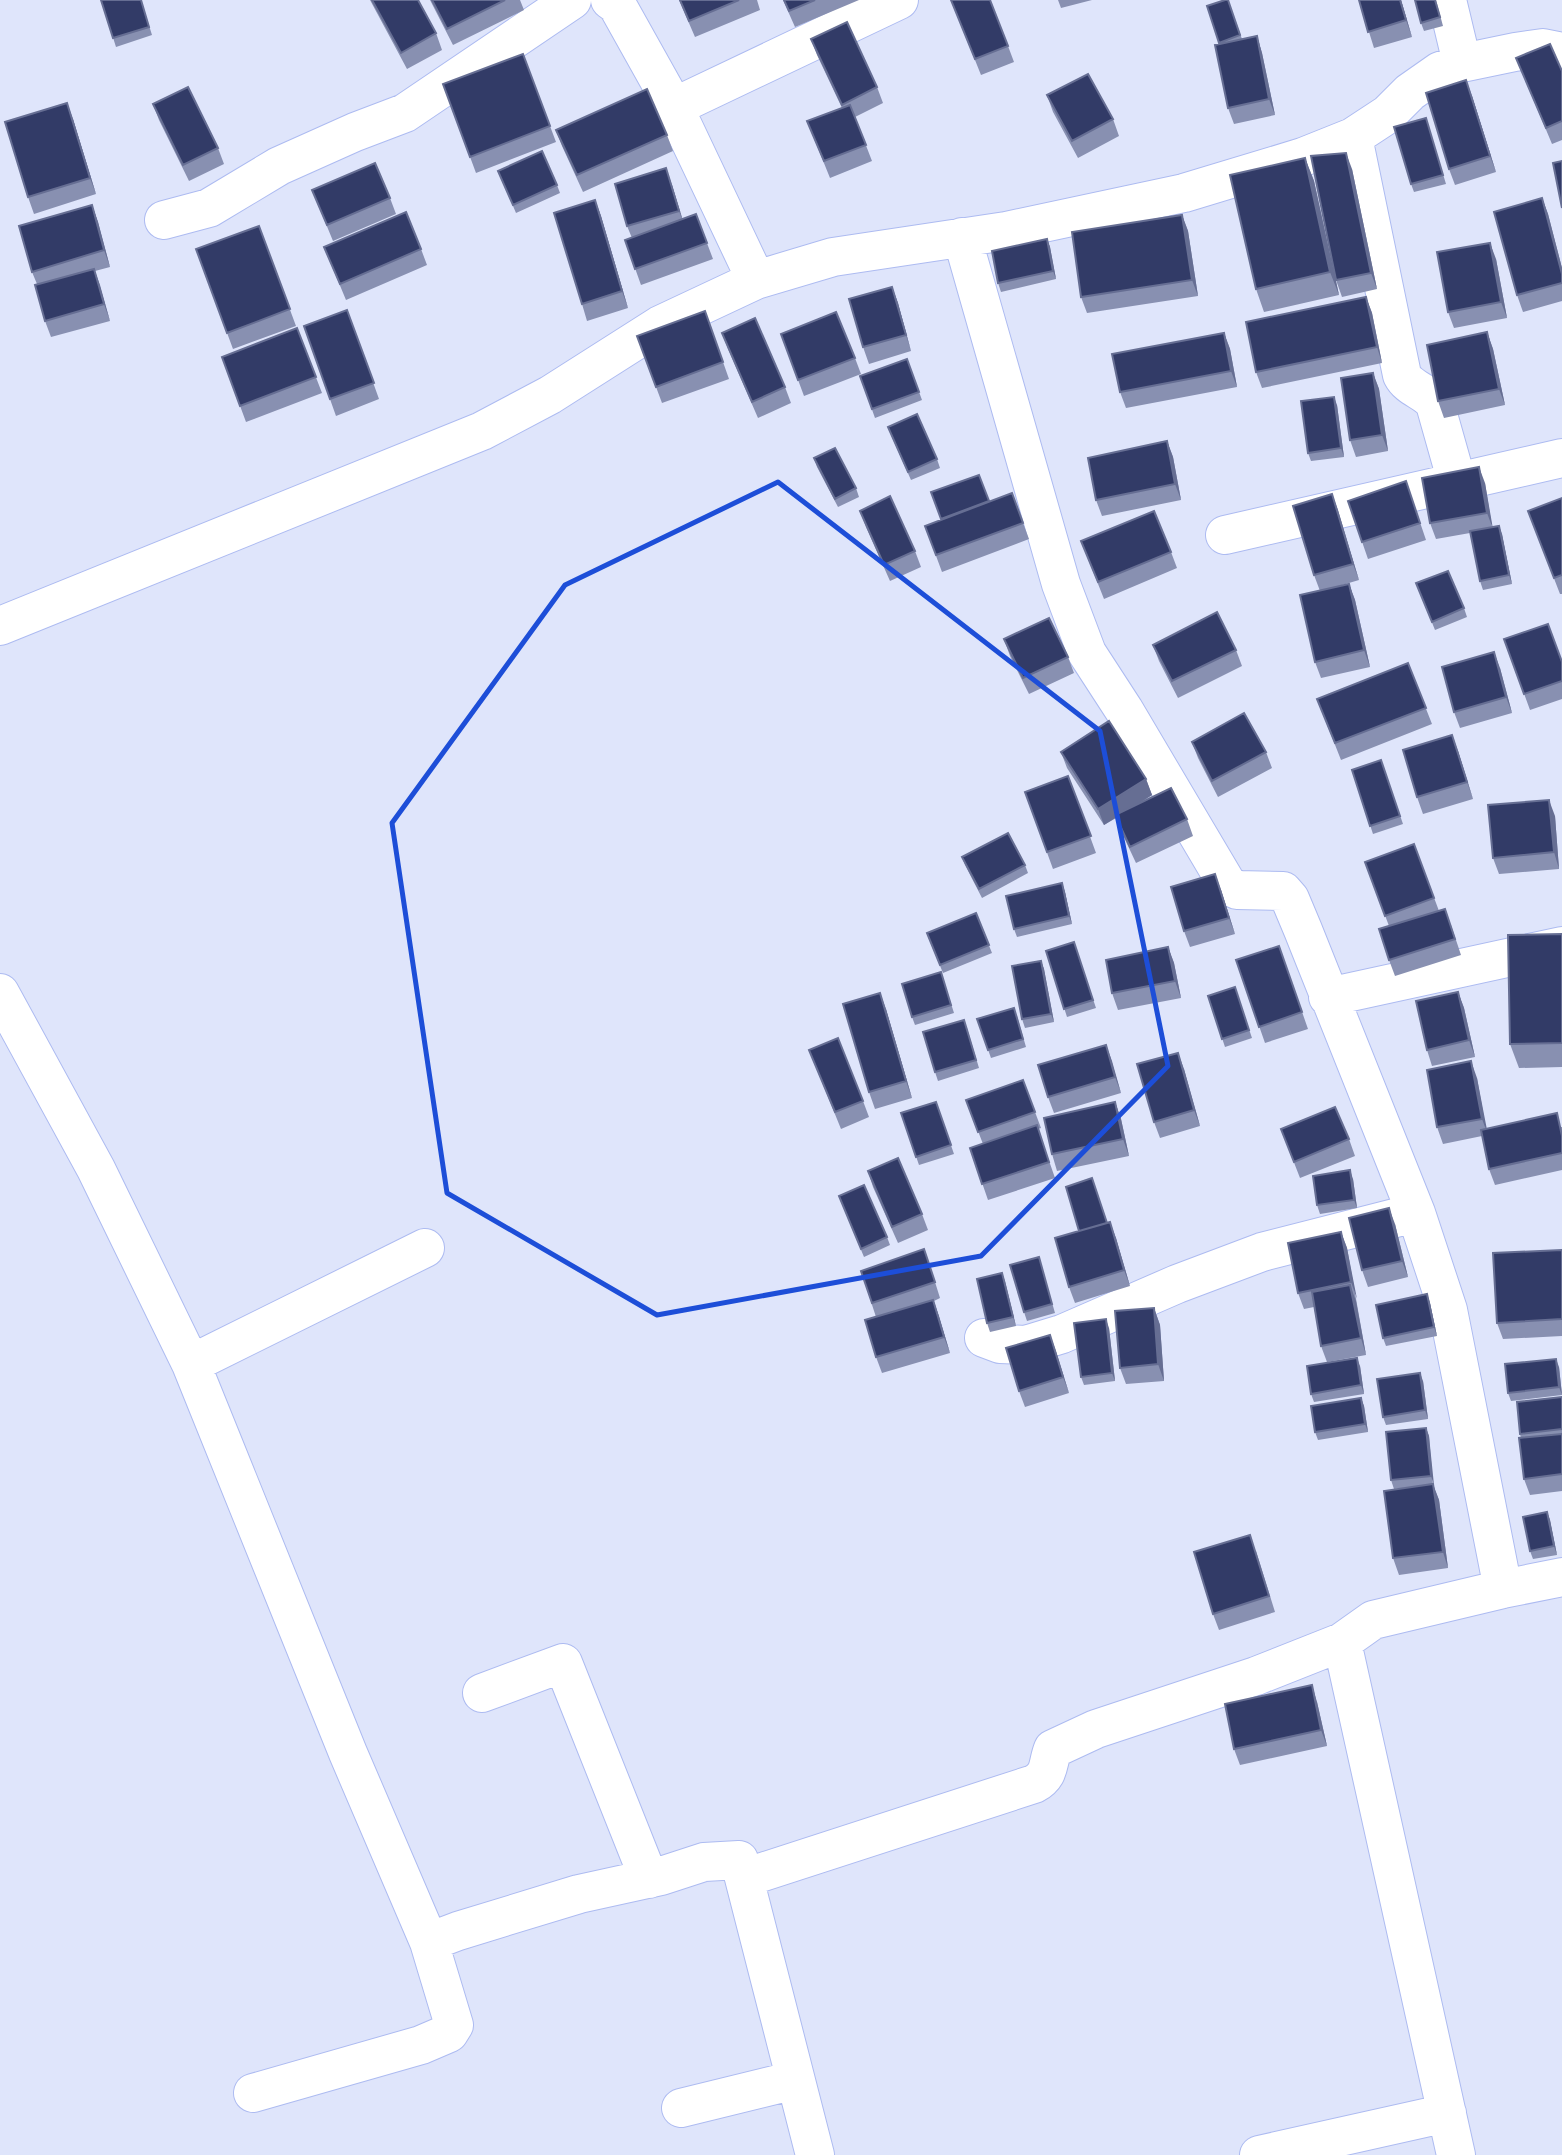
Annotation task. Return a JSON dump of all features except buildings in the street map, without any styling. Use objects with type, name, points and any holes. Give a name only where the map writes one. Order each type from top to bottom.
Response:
[{"type":"street","points":[[164,220],[209,208],[279,166],[405,113],[572,0]]},
{"type":"street","points":[[674,107],[899,0]]},
{"type":"street","points":[[1447,0],[1462,63]]},
{"type":"street","points":[[618,2],[674,107],[756,280]]},
{"type":"street","points":[[0,625],[482,431],[550,394],[660,325],[756,280],[833,257],[1020,228],[1184,193],[1303,157],[1353,136],[1388,114],[1410,92],[1440,71],[1462,63],[1543,48],[1562,52]]},
{"type":"street","points":[[1353,136],[1402,375],[1408,384],[1432,399],[1435,404],[1457,482]]},
{"type":"street","points":[[962,237],[1061,584],[1083,646],[1227,884],[1237,890],[1275,890],[1287,895],[1416,1213],[1448,1310],[1503,1589]]},
{"type":"street","points":[[1225,535],[1562,457]]},
{"type":"street","points":[[1328,997],[1562,946]]},
{"type":"street","points":[[0,993],[96,1169],[191,1364],[348,1753],[429,1942],[454,2025],[449,2033],[421,2045],[253,2093]]},
{"type":"street","points":[[984,1338],[1000,1344],[1026,1345],[1062,1334],[1177,1284],[1262,1252],[1416,1213]]},
{"type":"street","points":[[191,1364],[425,1248]]},
{"type":"street","points":[[744,1878],[1034,1784],[1042,1779],[1049,1769],[1053,1749],[1096,1730],[1256,1676],[1342,1642],[1373,1620],[1562,1577]]},
{"type":"street","points":[[1342,1642],[1456,2155]]},
{"type":"street","points":[[482,1693],[563,1663],[649,1879]]},
{"type":"street","points":[[429,1942],[579,1894],[649,1879],[704,1862],[739,1860],[815,2155]]},
{"type":"street","points":[[681,2108],[795,2080]]},
{"type":"street","points":[[1259,2155],[1447,2113]]},
{"type":"highlighted area","points":[[778,482],[1100,731],[1168,1066],[981,1256],[657,1315],[447,1193],[392,823],[565,585]]}]
